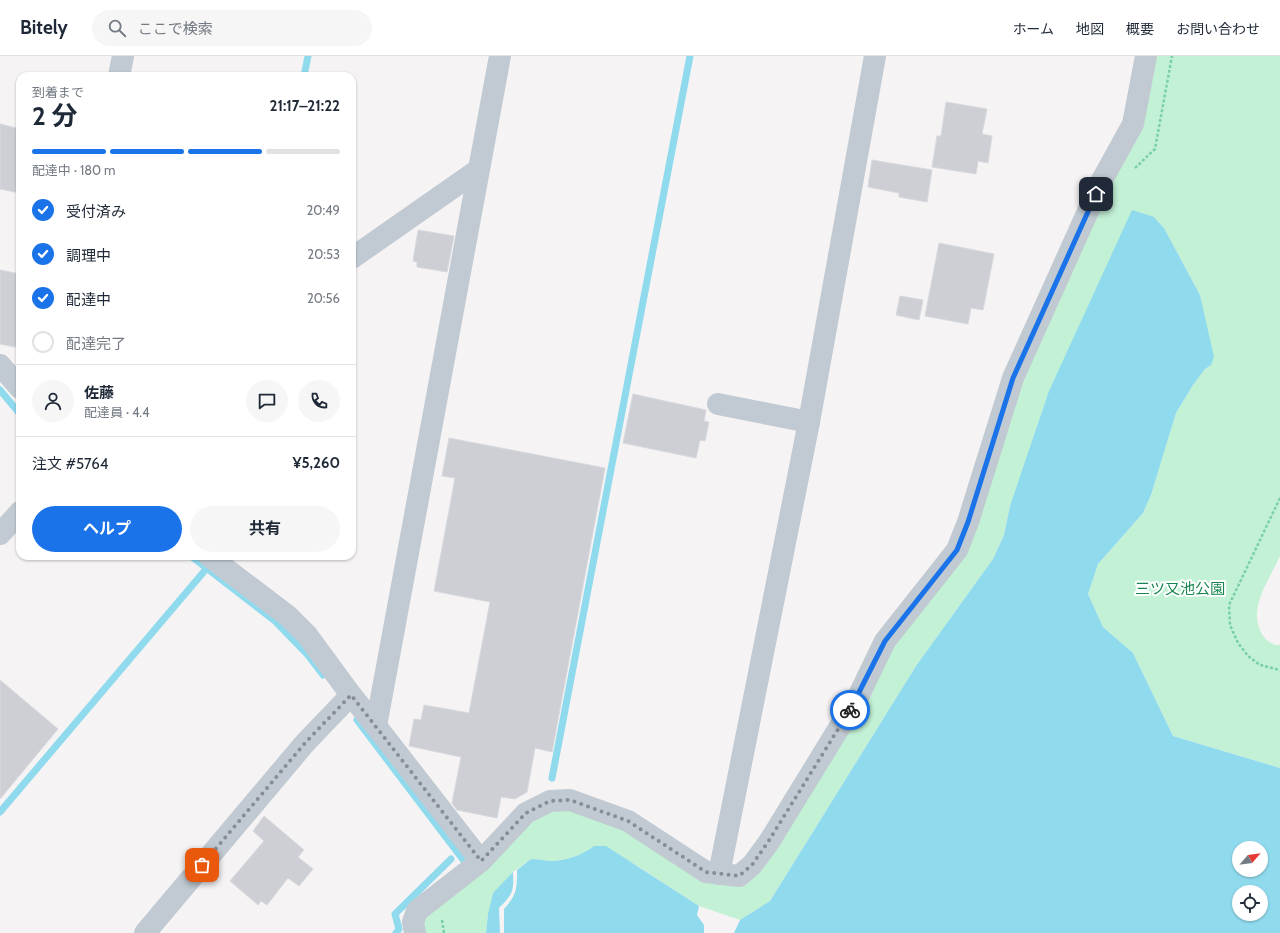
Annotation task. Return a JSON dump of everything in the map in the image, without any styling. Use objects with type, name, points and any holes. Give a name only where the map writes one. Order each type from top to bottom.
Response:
[{"type":"street","points":[[120,72],[123,56]]},
{"type":"street","points":[[376,726],[500,56]]},
{"type":"street","points":[[719,874],[809,422],[875,56]]},
{"type":"street","points":[[415,933],[413,922],[418,911],[481,861],[526,813],[550,801],[570,800],[628,821],[706,872],[739,876],[752,865],[768,842],[858,697],[885,641],[957,550],[968,522],[1013,378],[1102,180],[1133,124],[1146,56]]},
{"type":"street","points":[[356,255],[478,170]]},
{"type":"street","points":[[0,365],[16,383]]},
{"type":"street","points":[[718,404],[809,422]]},
{"type":"street","points":[[0,534],[16,516]]},
{"type":"street","points":[[214,560],[288,616],[307,635],[351,695],[481,861]]},
{"type":"street","points":[[145,933],[305,743],[351,695]]},
{"type":"path","points":[[1133,170],[1155,149],[1172,56]]},
{"type":"path","points":[[1280,498],[1229,605],[1230,625],[1238,644],[1248,656],[1260,665],[1280,670]]},
{"type":"path","points":[[442,919],[444,933]]},
{"type":"green space","name":"三ツ又池公園","points":[[1153,56],[1280,56],[1280,556],[1261,596],[1257,617],[1259,627],[1264,637],[1271,643],[1280,645],[1280,768],[1173,736],[1133,653],[1103,627],[1088,594],[1098,564],[1143,513],[1151,495],[1176,413],[1193,385],[1205,369],[1211,365],[1200,295],[1164,228],[1154,217],[1010,506],[1004,535],[993,559],[916,666],[770,901],[740,920],[699,906],[636,865],[594,846],[580,854],[564,860],[553,861],[531,859],[513,872],[488,914],[486,933],[420,933],[416,909],[545,813],[577,809],[736,882],[893,644],[960,554],[1018,379]]},
{"type":"water","points":[[1132,210],[1154,217],[1164,228],[1200,295],[1214,357],[1211,365],[1205,369],[1193,385],[1176,413],[1151,495],[1143,513],[1098,564],[1088,594],[1103,627],[1133,653],[1173,736],[1280,768],[1280,933],[734,933],[740,920],[770,901],[916,666],[993,559],[1004,535],[1010,506],[1049,391]]},
{"type":"water","points":[[594,846],[606,846],[699,906],[697,915],[704,925],[704,933],[504,933],[504,909],[512,900],[514,895],[517,882],[517,870],[531,859],[553,861],[564,860],[580,854]]},
{"type":"water","points":[[513,872],[512,892],[499,908],[500,933],[486,933],[488,914],[493,893]]},
{"type":"building","points":[[946,102],[987,109],[982,134],[992,136],[988,163],[978,161],[976,174],[932,167],[937,136],[941,136]]},
{"type":"building","points":[[0,124],[16,128],[16,192],[0,189]]},
{"type":"building","points":[[872,160],[932,170],[927,202],[899,197],[899,193],[868,187]]},
{"type":"building","points":[[418,230],[454,236],[447,272],[417,267],[417,262],[413,261]]},
{"type":"building","points":[[939,243],[994,254],[983,310],[971,308],[968,324],[925,316]]},
{"type":"building","points":[[0,270],[16,273],[16,347],[0,344]]},
{"type":"building","points":[[900,296],[923,300],[919,320],[896,315]]},
{"type":"building","points":[[633,394],[706,410],[704,421],[709,422],[705,441],[700,440],[696,458],[623,443]]},
{"type":"building","points":[[449,438],[605,468],[552,752],[535,748],[527,792],[515,799],[501,797],[497,818],[457,810],[452,803],[461,757],[409,746],[414,719],[421,720],[424,705],[469,713],[490,602],[434,591],[455,478],[442,476]]},
{"type":"building","points":[[0,680],[58,729],[0,799]]},
{"type":"building","points":[[264,816],[304,850],[298,857],[313,869],[299,886],[288,878],[267,905],[261,901],[258,905],[230,881],[264,841],[253,831]]},
{"type":"waterway","points":[[305,72],[308,56]]},
{"type":"waterway","points":[[552,778],[690,56]]},
{"type":"waterway","points":[[0,390],[16,409]]},
{"type":"waterway","points":[[196,560],[275,621],[307,654],[323,675]]},
{"type":"waterway","points":[[0,812],[207,568]]},
{"type":"waterway","points":[[357,720],[464,861]]},
{"type":"waterway","points":[[396,933],[399,929],[395,914],[451,859]]},
{"type":"way so far","points":[[202,865],[305,743],[351,695],[481,861],[526,813],[550,801],[570,800],[628,821],[706,872],[739,876],[752,865],[768,842],[850,710]]},
{"type":"route","points":[[850,710],[858,697],[885,641],[957,550],[968,522],[1013,378],[1096,194]]}]
